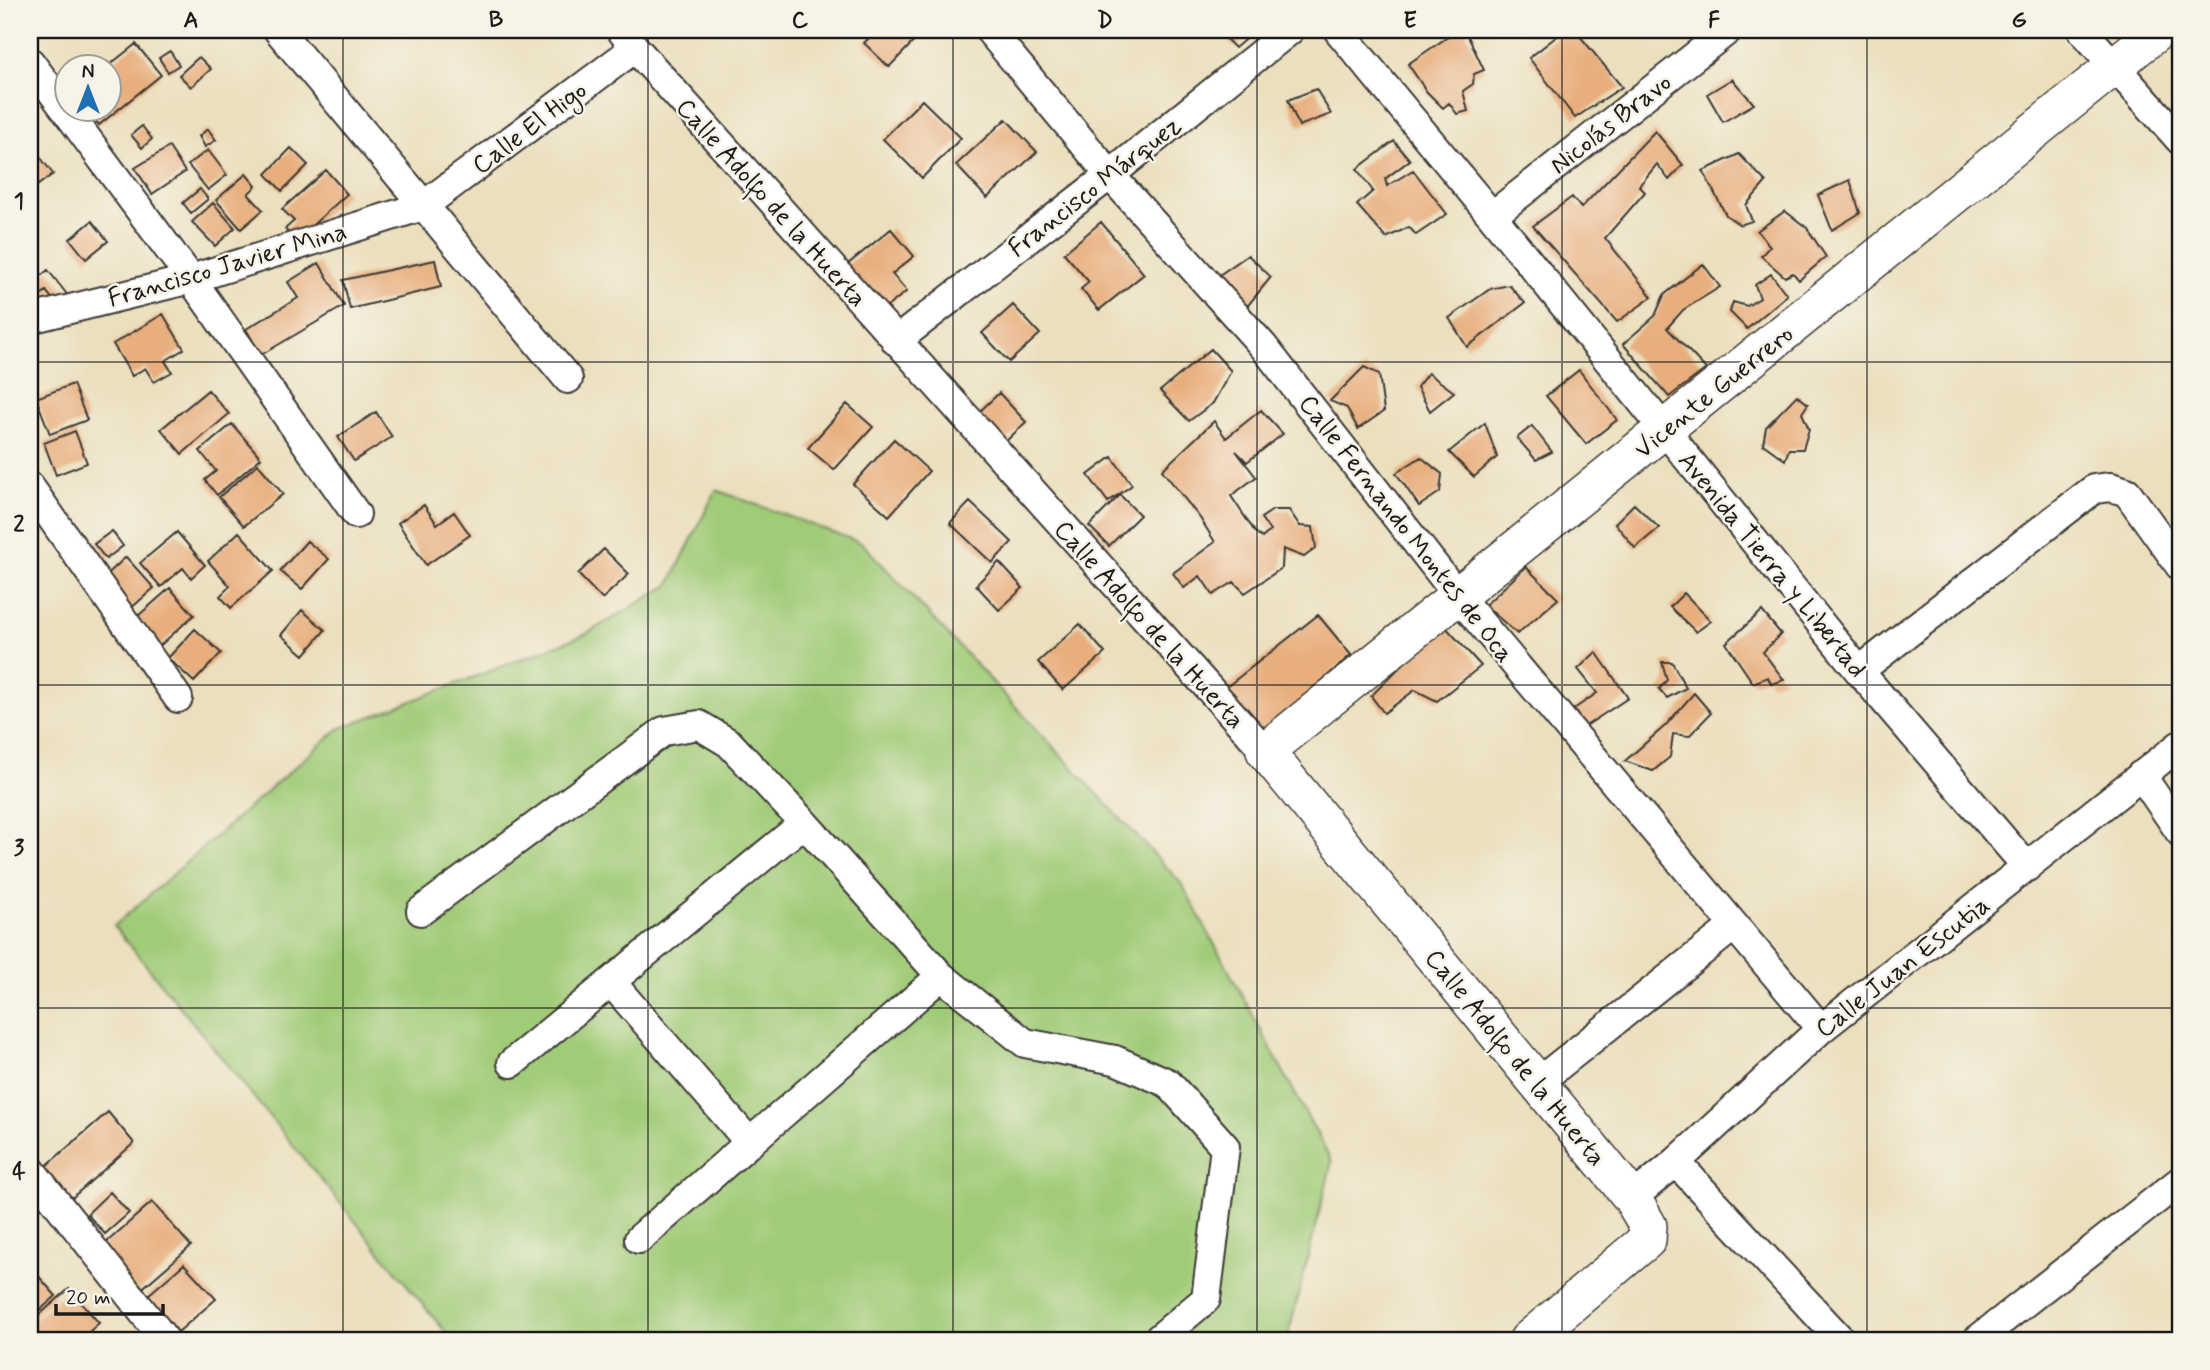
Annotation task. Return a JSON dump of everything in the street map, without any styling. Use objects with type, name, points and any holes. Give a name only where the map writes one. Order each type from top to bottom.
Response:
[{"type":"street","points":[[278,30],[568,379]]},
{"type":"street","name":"Calle Fernando Montes de Oca","points":[[989,30],[1110,175],[1264,347],[1458,596],[1821,1029]]},
{"type":"street","name":"Francisco Márquez","points":[[896,341],[1110,175],[1290,30]]},
{"type":"street","name":"Avenida Tierra y Libertad","points":[[1338,30],[1492,216],[1859,671],[2027,867]]},
{"type":"street","name":"Nicolás Bravo","points":[[1492,216],[1728,30]]},
{"type":"street","points":[[2082,30],[2180,140]]},
{"type":"street","name":"Vicente Guerrero","points":[[1265,751],[2159,30]]},
{"type":"street","name":"Calle El Higo","points":[[423,206],[628,39]]},
{"type":"street","name":"Calle Adolfo de la Huerta","points":[[628,39],[1265,751],[1632,1198],[1648,1226],[1647,1240],[1528,1340]]},
{"type":"street","points":[[30,62],[191,279],[356,514]]},
{"type":"street","name":"Francisco Javier Mina","points":[[30,319],[191,279],[423,206]]},
{"type":"street","points":[[30,487],[178,698]]},
{"type":"street","points":[[1859,671],[2094,489],[2111,487],[2127,492],[2180,566]]},
{"type":"street","points":[[421,911],[664,731],[699,725],[729,743],[941,976],[1025,1043],[1115,1060],[1168,1083],[1224,1147],[1206,1299],[1157,1340]]},
{"type":"street","name":"Calle Juan Escutia","points":[[1632,1198],[1676,1163],[1821,1029],[2180,745]]},
{"type":"street","points":[[2141,775],[2180,832]]},
{"type":"street","points":[[512,1063],[804,823]]},
{"type":"street","points":[[1537,1083],[1734,926]]},
{"type":"street","points":[[639,1239],[941,976]]},
{"type":"street","points":[[611,982],[750,1143]]},
{"type":"street","points":[[1676,1163],[1841,1340]]},
{"type":"street","points":[[30,1169],[165,1340]]},
{"type":"street","points":[[1977,1340],[2180,1181]]},
{"type":"green space","points":[[716,490],[862,543],[1182,884],[1332,1162],[1287,1340],[452,1340],[114,926],[338,729],[584,635],[669,585]]},
{"type":"building","points":[[877,30],[925,30],[889,67],[864,43]]},
{"type":"building","points":[[1217,30],[1256,30],[1235,48]]},
{"type":"building","points":[[1458,30],[1465,30],[1484,70],[1474,74],[1473,84],[1463,91],[1468,111],[1457,114],[1449,103],[1443,108],[1427,92],[1408,64]]},
{"type":"building","points":[[1565,30],[1575,30],[1622,87],[1575,118],[1529,58]]},
{"type":"building","points":[[136,44],[161,75],[122,106],[122,55]]},
{"type":"building","points":[[170,51],[179,65],[168,72],[159,58]]},
{"type":"building","points":[[199,57],[211,69],[191,87],[179,75]]},
{"type":"building","points":[[1732,79],[1754,104],[1723,122],[1707,94]]},
{"type":"building","points":[[1316,89],[1331,114],[1299,126],[1288,100]]},
{"type":"building","points":[[922,100],[961,138],[922,178],[883,139]]},
{"type":"building","points":[[1006,119],[1037,152],[987,198],[956,165]]},
{"type":"building","points":[[142,126],[152,139],[142,148],[131,135]]},
{"type":"building","points":[[208,129],[216,140],[205,147],[199,136]]},
{"type":"building","points":[[1655,131],[1683,165],[1669,180],[1657,164],[1639,186],[1645,192],[1605,238],[1652,297],[1617,322],[1533,226],[1572,197],[1581,208]]},
{"type":"building","points":[[1394,141],[1410,160],[1385,179],[1387,186],[1413,170],[1447,214],[1416,235],[1409,227],[1386,238],[1357,205],[1373,191],[1357,169]]},
{"type":"building","points":[[169,147],[185,172],[152,194],[135,168]]},
{"type":"building","points":[[291,148],[308,165],[282,191],[266,174]]},
{"type":"building","points":[[34,149],[53,174],[30,191],[30,153]]},
{"type":"building","points":[[208,150],[227,175],[208,190],[188,165]]},
{"type":"building","points":[[1739,154],[1766,182],[1746,205],[1752,221],[1740,225],[1726,215],[1703,171]]},
{"type":"building","points":[[326,170],[347,194],[295,241],[285,229],[294,221],[282,209]]},
{"type":"building","points":[[246,174],[256,186],[248,194],[263,210],[241,229],[216,200]]},
{"type":"building","points":[[1850,180],[1860,213],[1832,230],[1818,195]]},
{"type":"building","points":[[200,189],[208,199],[191,213],[183,203]]},
{"type":"building","points":[[213,203],[235,228],[215,246],[192,222]]},
{"type":"building","points":[[1785,211],[1807,228],[1826,257],[1799,280],[1793,273],[1785,277],[1761,256],[1770,246],[1757,231]]},
{"type":"building","points":[[92,221],[108,241],[86,259],[70,239]]},
{"type":"building","points":[[1101,222],[1144,274],[1099,310],[1081,289],[1089,282],[1064,253]]},
{"type":"building","points":[[891,229],[914,256],[892,274],[907,291],[879,313],[842,269]]},
{"type":"building","points":[[1248,255],[1271,277],[1245,309],[1215,278]]},
{"type":"building","points":[[435,260],[441,287],[350,309],[343,280]]},
{"type":"building","points":[[319,263],[344,306],[261,355],[246,329],[298,298],[288,282]]},
{"type":"building","points":[[1703,264],[1720,287],[1683,310],[1667,328],[1706,369],[1669,397],[1623,344],[1655,316],[1664,295]]},
{"type":"building","points":[[48,270],[69,297],[58,306],[46,291],[30,304],[30,285]]},
{"type":"building","points":[[1771,274],[1787,295],[1747,329],[1730,312],[1733,302],[1747,306],[1760,298],[1755,285]]},
{"type":"building","points":[[1509,285],[1525,303],[1467,347],[1449,318],[1490,289]]},
{"type":"building","points":[[1013,305],[1040,334],[1009,362],[982,333]]},
{"type":"building","points":[[163,314],[184,349],[165,361],[172,372],[154,382],[145,368],[132,376],[113,344]]},
{"type":"building","points":[[1211,349],[1231,371],[1213,403],[1189,421],[1160,391]]},
{"type":"building","points":[[1364,367],[1379,374],[1384,411],[1358,429],[1347,408],[1330,401]]},
{"type":"building","points":[[1579,370],[1617,420],[1586,444],[1546,396]]},
{"type":"building","points":[[1428,373],[1454,392],[1430,411],[1417,387]]},
{"type":"building","points":[[73,384],[87,420],[50,434],[36,398]]},
{"type":"building","points":[[208,390],[229,414],[182,454],[161,429]]},
{"type":"building","points":[[999,393],[1026,422],[1003,444],[976,415]]},
{"type":"building","points":[[1797,395],[1808,404],[1802,413],[1809,429],[1803,449],[1789,449],[1785,460],[1763,444],[1766,427]]},
{"type":"building","points":[[847,404],[873,427],[834,470],[808,448]]},
{"type":"building","points":[[1261,410],[1283,434],[1247,462],[1236,451],[1256,477],[1231,496],[1262,538],[1270,531],[1261,518],[1273,510],[1289,510],[1300,526],[1313,527],[1316,548],[1304,557],[1283,549],[1282,568],[1245,593],[1234,582],[1213,595],[1200,576],[1184,588],[1173,573],[1215,542],[1200,518],[1162,470],[1214,421],[1226,438]]},
{"type":"building","points":[[376,412],[392,437],[354,461],[338,437]]},
{"type":"building","points":[[1485,423],[1497,457],[1474,477],[1449,452]]},
{"type":"building","points":[[232,424],[261,458],[217,495],[205,480],[216,471],[200,451]]},
{"type":"building","points":[[1532,426],[1552,452],[1536,460],[1517,438]]},
{"type":"building","points":[[75,431],[87,463],[56,475],[44,443]]},
{"type":"building","points":[[894,439],[929,471],[889,516],[853,484]]},
{"type":"building","points":[[1112,457],[1132,485],[1108,502],[1088,475]]},
{"type":"building","points":[[1421,457],[1442,474],[1440,492],[1419,506],[1396,473]]},
{"type":"building","points":[[258,464],[283,494],[244,526],[219,497]]},
{"type":"building","points":[[1120,495],[1140,515],[1109,546],[1089,526]]},
{"type":"building","points":[[970,502],[1012,542],[992,563],[950,523]]},
{"type":"building","points":[[1634,504],[1659,528],[1635,548],[1615,523]]},
{"type":"building","points":[[424,505],[437,524],[454,512],[470,535],[426,565],[398,523]]},
{"type":"building","points":[[112,531],[123,546],[106,559],[94,544]]},
{"type":"building","points":[[177,532],[205,565],[191,578],[183,568],[161,587],[140,563]]},
{"type":"building","points":[[239,532],[273,571],[231,608],[220,596],[230,586],[208,561]]},
{"type":"building","points":[[307,541],[329,559],[302,589],[280,571]]},
{"type":"building","points":[[604,549],[629,574],[602,599],[578,574]]},
{"type":"building","points":[[126,557],[154,588],[129,610],[101,580]]},
{"type":"building","points":[[999,562],[1023,588],[999,610],[976,585]]},
{"type":"building","points":[[1526,567],[1558,599],[1517,634],[1485,605]]},
{"type":"building","points":[[170,588],[194,615],[155,650],[130,623]]},
{"type":"building","points":[[1684,593],[1711,621],[1696,632],[1670,607]]},
{"type":"building","points":[[302,610],[325,630],[304,655],[281,635]]},
{"type":"building","points":[[1762,611],[1781,634],[1763,652],[1784,680],[1771,684],[1768,677],[1753,683],[1726,643]]},
{"type":"building","points":[[1318,615],[1351,655],[1260,735],[1220,692]]},
{"type":"building","points":[[1080,624],[1105,653],[1063,690],[1038,662]]},
{"type":"building","points":[[1443,624],[1481,666],[1437,701],[1415,690],[1384,713],[1371,696]]},
{"type":"building","points":[[195,629],[221,653],[194,682],[168,658]]},
{"type":"building","points":[[1596,652],[1628,698],[1584,727],[1574,709],[1597,693],[1578,669]]},
{"type":"building","points":[[1662,662],[1672,662],[1686,688],[1667,698],[1659,689],[1667,680]]},
{"type":"building","points":[[1694,693],[1711,713],[1689,736],[1673,734],[1670,757],[1653,771],[1625,761],[1665,726]]},
{"type":"building","points":[[108,1112],[134,1143],[65,1204],[38,1173]]},
{"type":"building","points":[[110,1192],[129,1213],[105,1234],[87,1214]]},
{"type":"building","points":[[152,1202],[191,1246],[138,1292],[99,1249]]},
{"type":"building","points":[[184,1264],[216,1299],[178,1332],[147,1296]]},
{"type":"building","points":[[34,1271],[56,1296],[30,1319],[30,1274]]},
{"type":"building","points":[[69,1289],[99,1323],[80,1340],[41,1340],[30,1327],[30,1323]]}]
